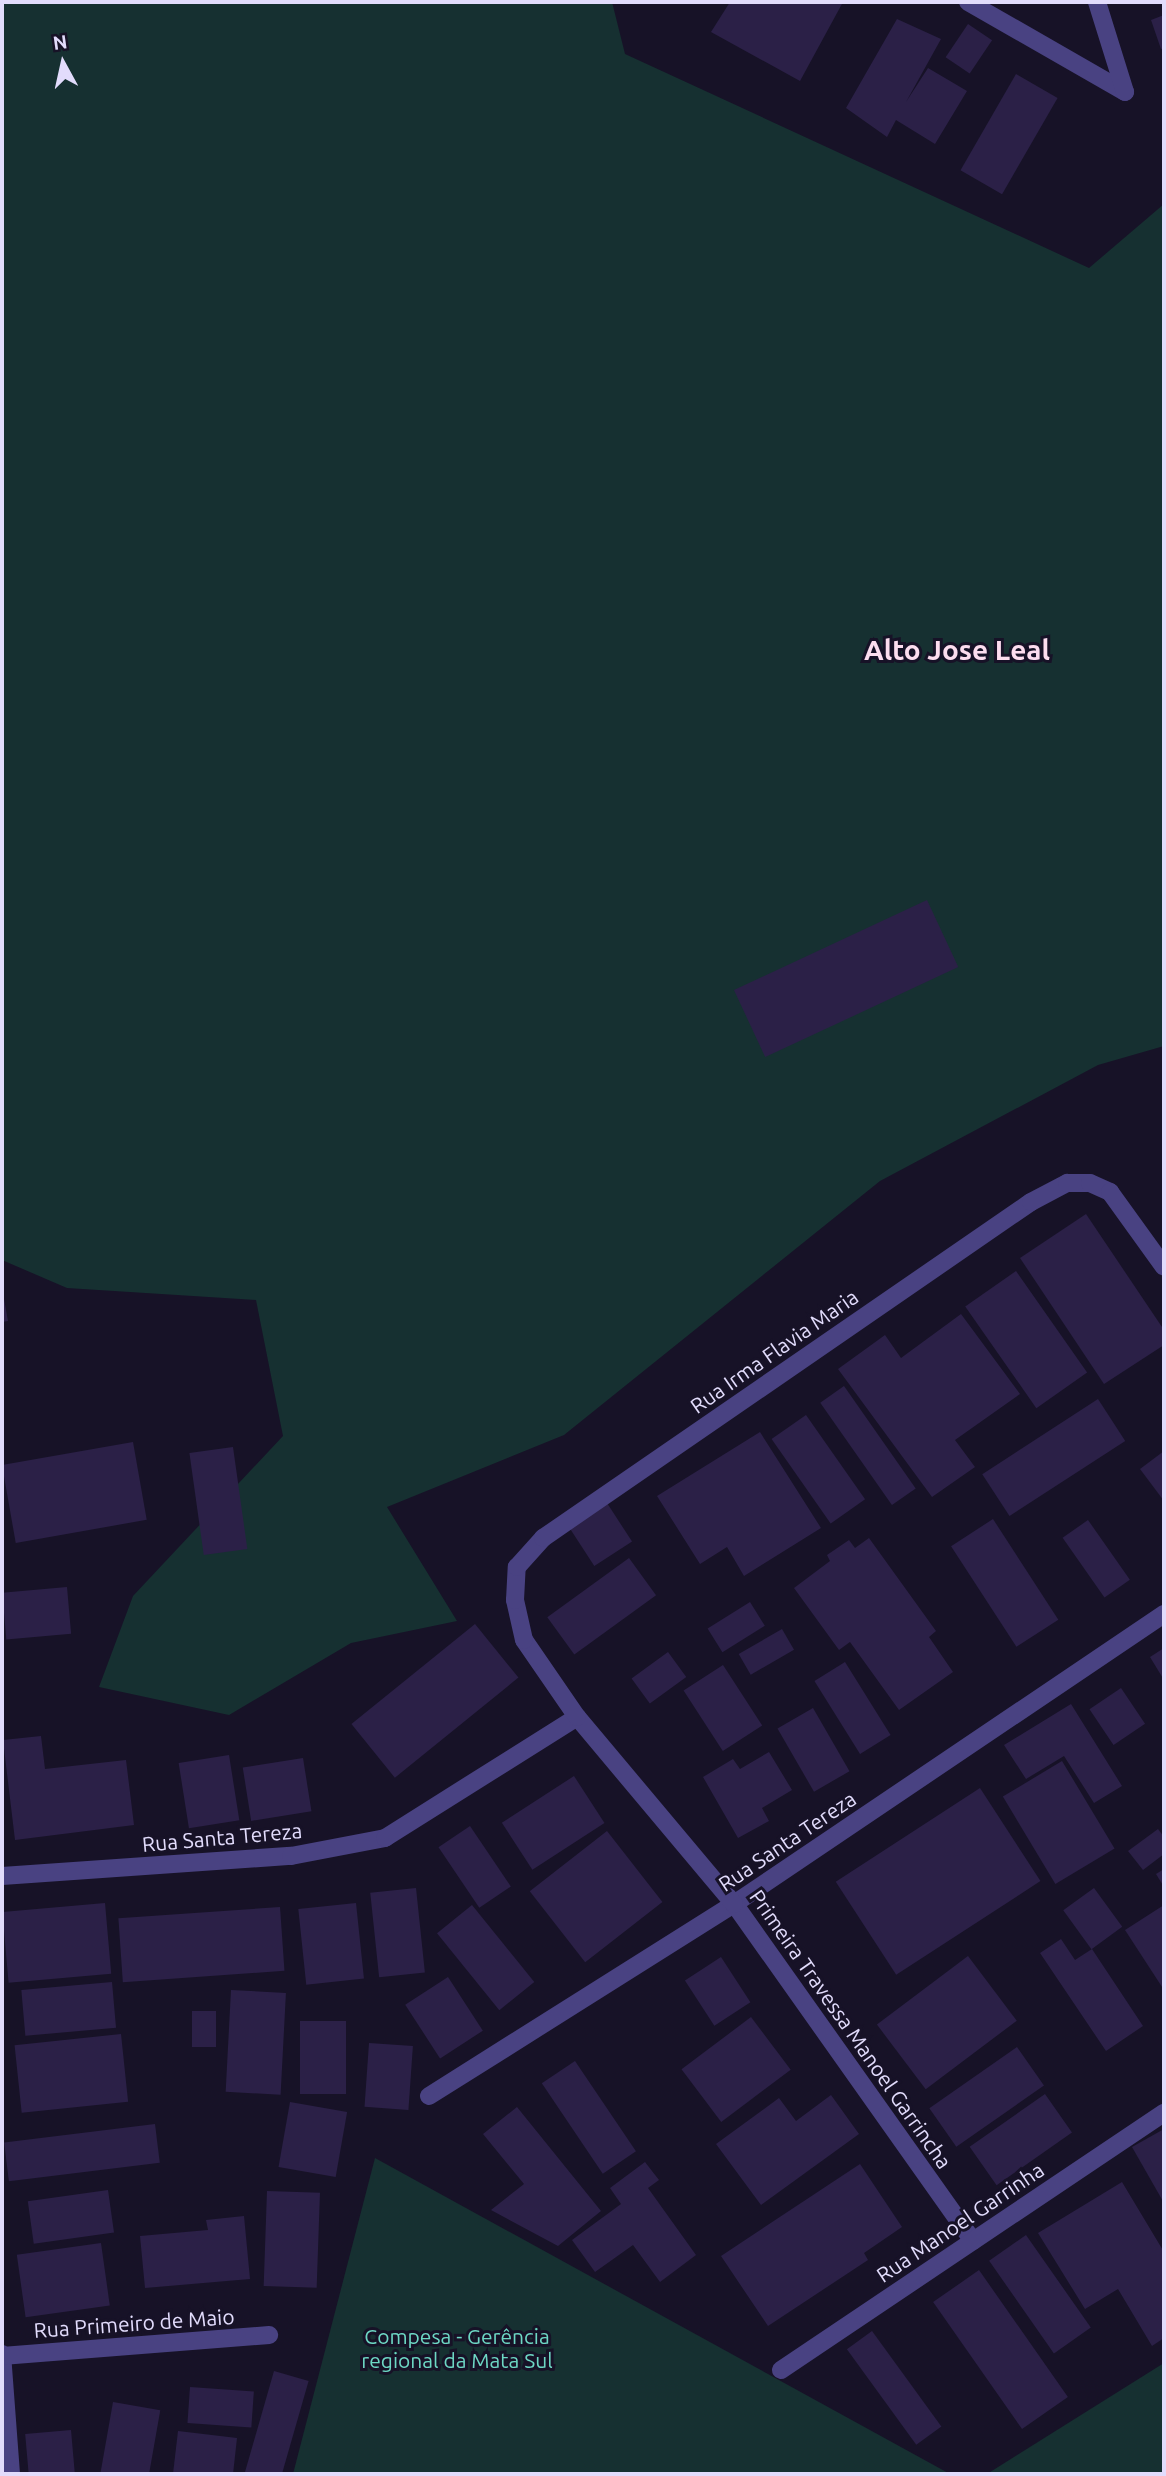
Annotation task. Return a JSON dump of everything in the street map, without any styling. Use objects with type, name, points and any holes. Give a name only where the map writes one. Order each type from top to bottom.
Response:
[{"type":"street","points":[[968,2],[1125,92],[1097,2]]},
{"type":"street","name":"Rua Irma Flavia Maria","points":[[543,1538],[1031,1202],[1067,1183],[1090,1183],[1110,1192],[1164,1267]]},
{"type":"street","name":"Primeira Travessa Manoel Garrincha","points":[[543,1538],[517,1567],[515,1600],[524,1640],[577,1717],[734,1904],[973,2241]]},
{"type":"street","name":"Rua Santa Tereza","points":[[429,2096],[734,1904],[1164,1614]]},
{"type":"street","name":"Rua Santa Tereza","points":[[2,1876],[291,1856],[385,1838],[577,1717]]},
{"type":"street","name":"Rua Manoel Garrinha","points":[[781,2370],[1164,2113]]},
{"type":"street","name":"Rua Primeiro de Maio","points":[[2,2355],[269,2335]]},
{"type":"street","points":[[2,2355],[11,2474]]},
{"type":"green space","points":[[2,2],[612,2],[625,54],[1089,268],[1164,204],[1164,1046],[1098,1065],[880,1181],[564,1435],[387,1507],[457,1621],[351,1643],[229,1715],[99,1687],[133,1596],[283,1436],[256,1300],[67,1288],[2,1260]]},
{"type":"green space","name":"Compesa - Gerência regional da Mata Sul","points":[[375,2158],[950,2474],[293,2474]]},
{"type":"green space","points":[[1164,2363],[1164,2474],[987,2474]]},
{"type":"building","points":[[730,2],[843,2],[800,81],[711,32]]},
{"type":"building","points":[[1164,15],[1164,48],[1161,49],[1151,20]]},
{"type":"building","points":[[897,19],[941,39],[906,102],[928,68],[967,91],[935,144],[896,120],[887,137],[846,108]]},
{"type":"building","points":[[968,24],[992,40],[970,73],[946,57]]},
{"type":"building","points":[[1016,74],[1058,98],[1002,194],[960,170]]},
{"type":"building","points":[[927,900],[958,967],[765,1057],[734,990]]},
{"type":"building","points":[[1086,1214],[1164,1330],[1164,1345],[1104,1384],[1020,1258]]},
{"type":"building","points":[[1016,1271],[1087,1373],[1036,1408],[965,1307]]},
{"type":"building","points":[[2,1288],[8,1321],[2,1322]]},
{"type":"building","points":[[961,1314],[1020,1394],[955,1440],[975,1467],[932,1497],[838,1369],[885,1335],[901,1358]]},
{"type":"building","points":[[844,1386],[916,1488],[892,1505],[820,1403]]},
{"type":"building","points":[[1098,1399],[1125,1441],[1009,1516],[982,1474]]},
{"type":"building","points":[[806,1415],[865,1499],[831,1523],[772,1439]]},
{"type":"building","points":[[760,1432],[821,1528],[744,1576],[727,1547],[700,1564],[657,1496]]},
{"type":"building","points":[[133,1442],[147,1520],[16,1543],[2,1465]]},
{"type":"building","points":[[233,1447],[247,1549],[204,1555],[189,1453]]},
{"type":"building","points":[[1164,1451],[1164,1501],[1140,1469]]},
{"type":"building","points":[[607,1503],[632,1542],[594,1566],[569,1528]]},
{"type":"building","points":[[993,1519],[1058,1620],[1016,1647],[951,1546]]},
{"type":"building","points":[[1088,1520],[1130,1580],[1104,1598],[1063,1538]]},
{"type":"building","points":[[869,1538],[936,1631],[929,1637],[953,1672],[899,1710],[850,1642],[839,1650],[794,1588],[830,1561],[827,1555],[849,1540],[855,1548]]},
{"type":"building","points":[[629,1558],[656,1595],[574,1655],[547,1617]]},
{"type":"building","points":[[67,1587],[71,1634],[6,1639],[2,1593]]},
{"type":"building","points":[[750,1602],[765,1626],[722,1652],[708,1628]]},
{"type":"building","points":[[475,1624],[518,1678],[395,1778],[351,1724]]},
{"type":"building","points":[[782,1629],[794,1650],[751,1675],[739,1654]]},
{"type":"building","points":[[1164,1648],[1164,1680],[1150,1657]]},
{"type":"building","points":[[668,1652],[686,1677],[650,1704],[632,1678]]},
{"type":"building","points":[[845,1662],[891,1735],[860,1754],[814,1681]]},
{"type":"building","points":[[723,1665],[762,1725],[723,1751],[684,1691]]},
{"type":"building","points":[[1121,1688],[1145,1724],[1114,1745],[1089,1709]]},
{"type":"building","points":[[1071,1704],[1122,1786],[1094,1803],[1064,1756],[1026,1779],[1004,1745]]},
{"type":"building","points":[[813,1708],[850,1771],[814,1792],[777,1728]]},
{"type":"building","points":[[41,1736],[45,1769],[126,1760],[134,1825],[15,1840],[3,1740]]},
{"type":"building","points":[[769,1752],[792,1790],[762,1808],[769,1821],[738,1838],[703,1777],[733,1759],[740,1769]]},
{"type":"building","points":[[229,1755],[239,1820],[189,1828],[179,1763]]},
{"type":"building","points":[[303,1758],[311,1811],[251,1821],[243,1768]]},
{"type":"building","points":[[1062,1761],[1115,1848],[1055,1884],[1003,1797]]},
{"type":"building","points":[[574,1776],[604,1823],[532,1870],[502,1823]]},
{"type":"building","points":[[980,1788],[1040,1881],[896,1975],[836,1882]]},
{"type":"building","points":[[470,1826],[511,1887],[479,1908],[438,1847]]},
{"type":"building","points":[[1158,1829],[1164,1837],[1164,1854],[1143,1870],[1128,1851]]},
{"type":"building","points":[[607,1831],[662,1902],[585,1962],[530,1891]]},
{"type":"building","points":[[1164,1869],[1164,1887],[1156,1874]]},
{"type":"building","points":[[416,1888],[425,1973],[379,1977],[370,1893]]},
{"type":"building","points":[[1094,1888],[1122,1927],[1091,1949],[1063,1910]]},
{"type":"building","points":[[105,1903],[111,1974],[9,1983],[2,1912]]},
{"type":"building","points":[[356,1903],[364,1979],[306,1985],[298,1909]]},
{"type":"building","points":[[472,1905],[534,1982],[499,2010],[437,1933]]},
{"type":"building","points":[[1164,1905],[1164,1990],[1125,1930]]},
{"type":"building","points":[[280,1907],[284,1971],[123,1982],[118,1918]]},
{"type":"building","points":[[1061,1939],[1075,1960],[1092,1949],[1143,2026],[1106,2051],[1040,1953]]},
{"type":"building","points":[[968,1956],[1017,2021],[926,2089],[877,2025]]},
{"type":"building","points":[[721,1957],[750,2002],[714,2026],[685,1980]]},
{"type":"building","points":[[448,1977],[483,2031],[440,2058],[405,2005]]},
{"type":"building","points":[[112,1982],[116,2028],[25,2036],[21,1990]]},
{"type":"building","points":[[231,1990],[286,1993],[281,2095],[226,2092]]},
{"type":"building","points":[[192,2011],[216,2011],[216,2047],[192,2047]]},
{"type":"building","points":[[751,2017],[791,2070],[721,2122],[682,2069]]},
{"type":"building","points":[[300,2021],[346,2021],[346,2094],[300,2094]]},
{"type":"building","points":[[121,2034],[128,2102],[22,2113],[15,2045]]},
{"type":"building","points":[[369,2043],[413,2046],[408,2110],[365,2107]]},
{"type":"building","points":[[1017,2047],[1044,2086],[956,2147],[929,2108]]},
{"type":"building","points":[[575,2061],[636,2151],[603,2174],[542,2083]]},
{"type":"building","points":[[1045,2094],[1072,2133],[997,2185],[970,2147]]},
{"type":"building","points":[[831,2095],[859,2134],[761,2205],[716,2144],[779,2098],[796,2121]]},
{"type":"building","points":[[290,2102],[347,2112],[336,2177],[279,2167]]},
{"type":"building","points":[[517,2107],[601,2211],[558,2246],[491,2210],[524,2184],[483,2134]]},
{"type":"building","points":[[155,2124],[160,2163],[9,2181],[4,2143]]},
{"type":"building","points":[[1164,2129],[1164,2203],[1132,2147]]},
{"type":"building","points":[[645,2162],[659,2180],[648,2188],[696,2255],[660,2282],[633,2245],[595,2272],[572,2240],[621,2204],[610,2188]]},
{"type":"building","points":[[860,2164],[902,2227],[864,2253],[868,2260],[768,2326],[721,2256]]},
{"type":"building","points":[[1122,2182],[1164,2252],[1164,2338],[1152,2346],[1118,2289],[1085,2309],[1038,2233]]},
{"type":"building","points":[[108,2190],[114,2233],[34,2244],[28,2201]]},
{"type":"building","points":[[267,2191],[320,2193],[317,2288],[264,2286]]},
{"type":"building","points":[[244,2216],[250,2279],[145,2288],[140,2236],[208,2230],[206,2220]]},
{"type":"building","points":[[1026,2235],[1091,2328],[1054,2353],[989,2261]]},
{"type":"building","points":[[101,2243],[110,2305],[26,2317],[17,2255]]},
{"type":"building","points":[[979,2270],[1068,2397],[1022,2429],[933,2302]]},
{"type":"building","points":[[872,2331],[941,2426],[916,2445],[847,2349]]},
{"type":"building","points":[[274,2371],[309,2381],[282,2474],[245,2474]]},
{"type":"building","points":[[190,2387],[254,2391],[251,2427],[187,2423]]},
{"type":"building","points":[[113,2402],[160,2410],[149,2474],[100,2474]]},
{"type":"building","points":[[71,2430],[75,2474],[29,2474],[25,2434]]},
{"type":"building","points":[[178,2431],[237,2438],[233,2474],[173,2474]]},
{"type":"district","name":"Alto Jose Leal","points":[[957,650]]}]
